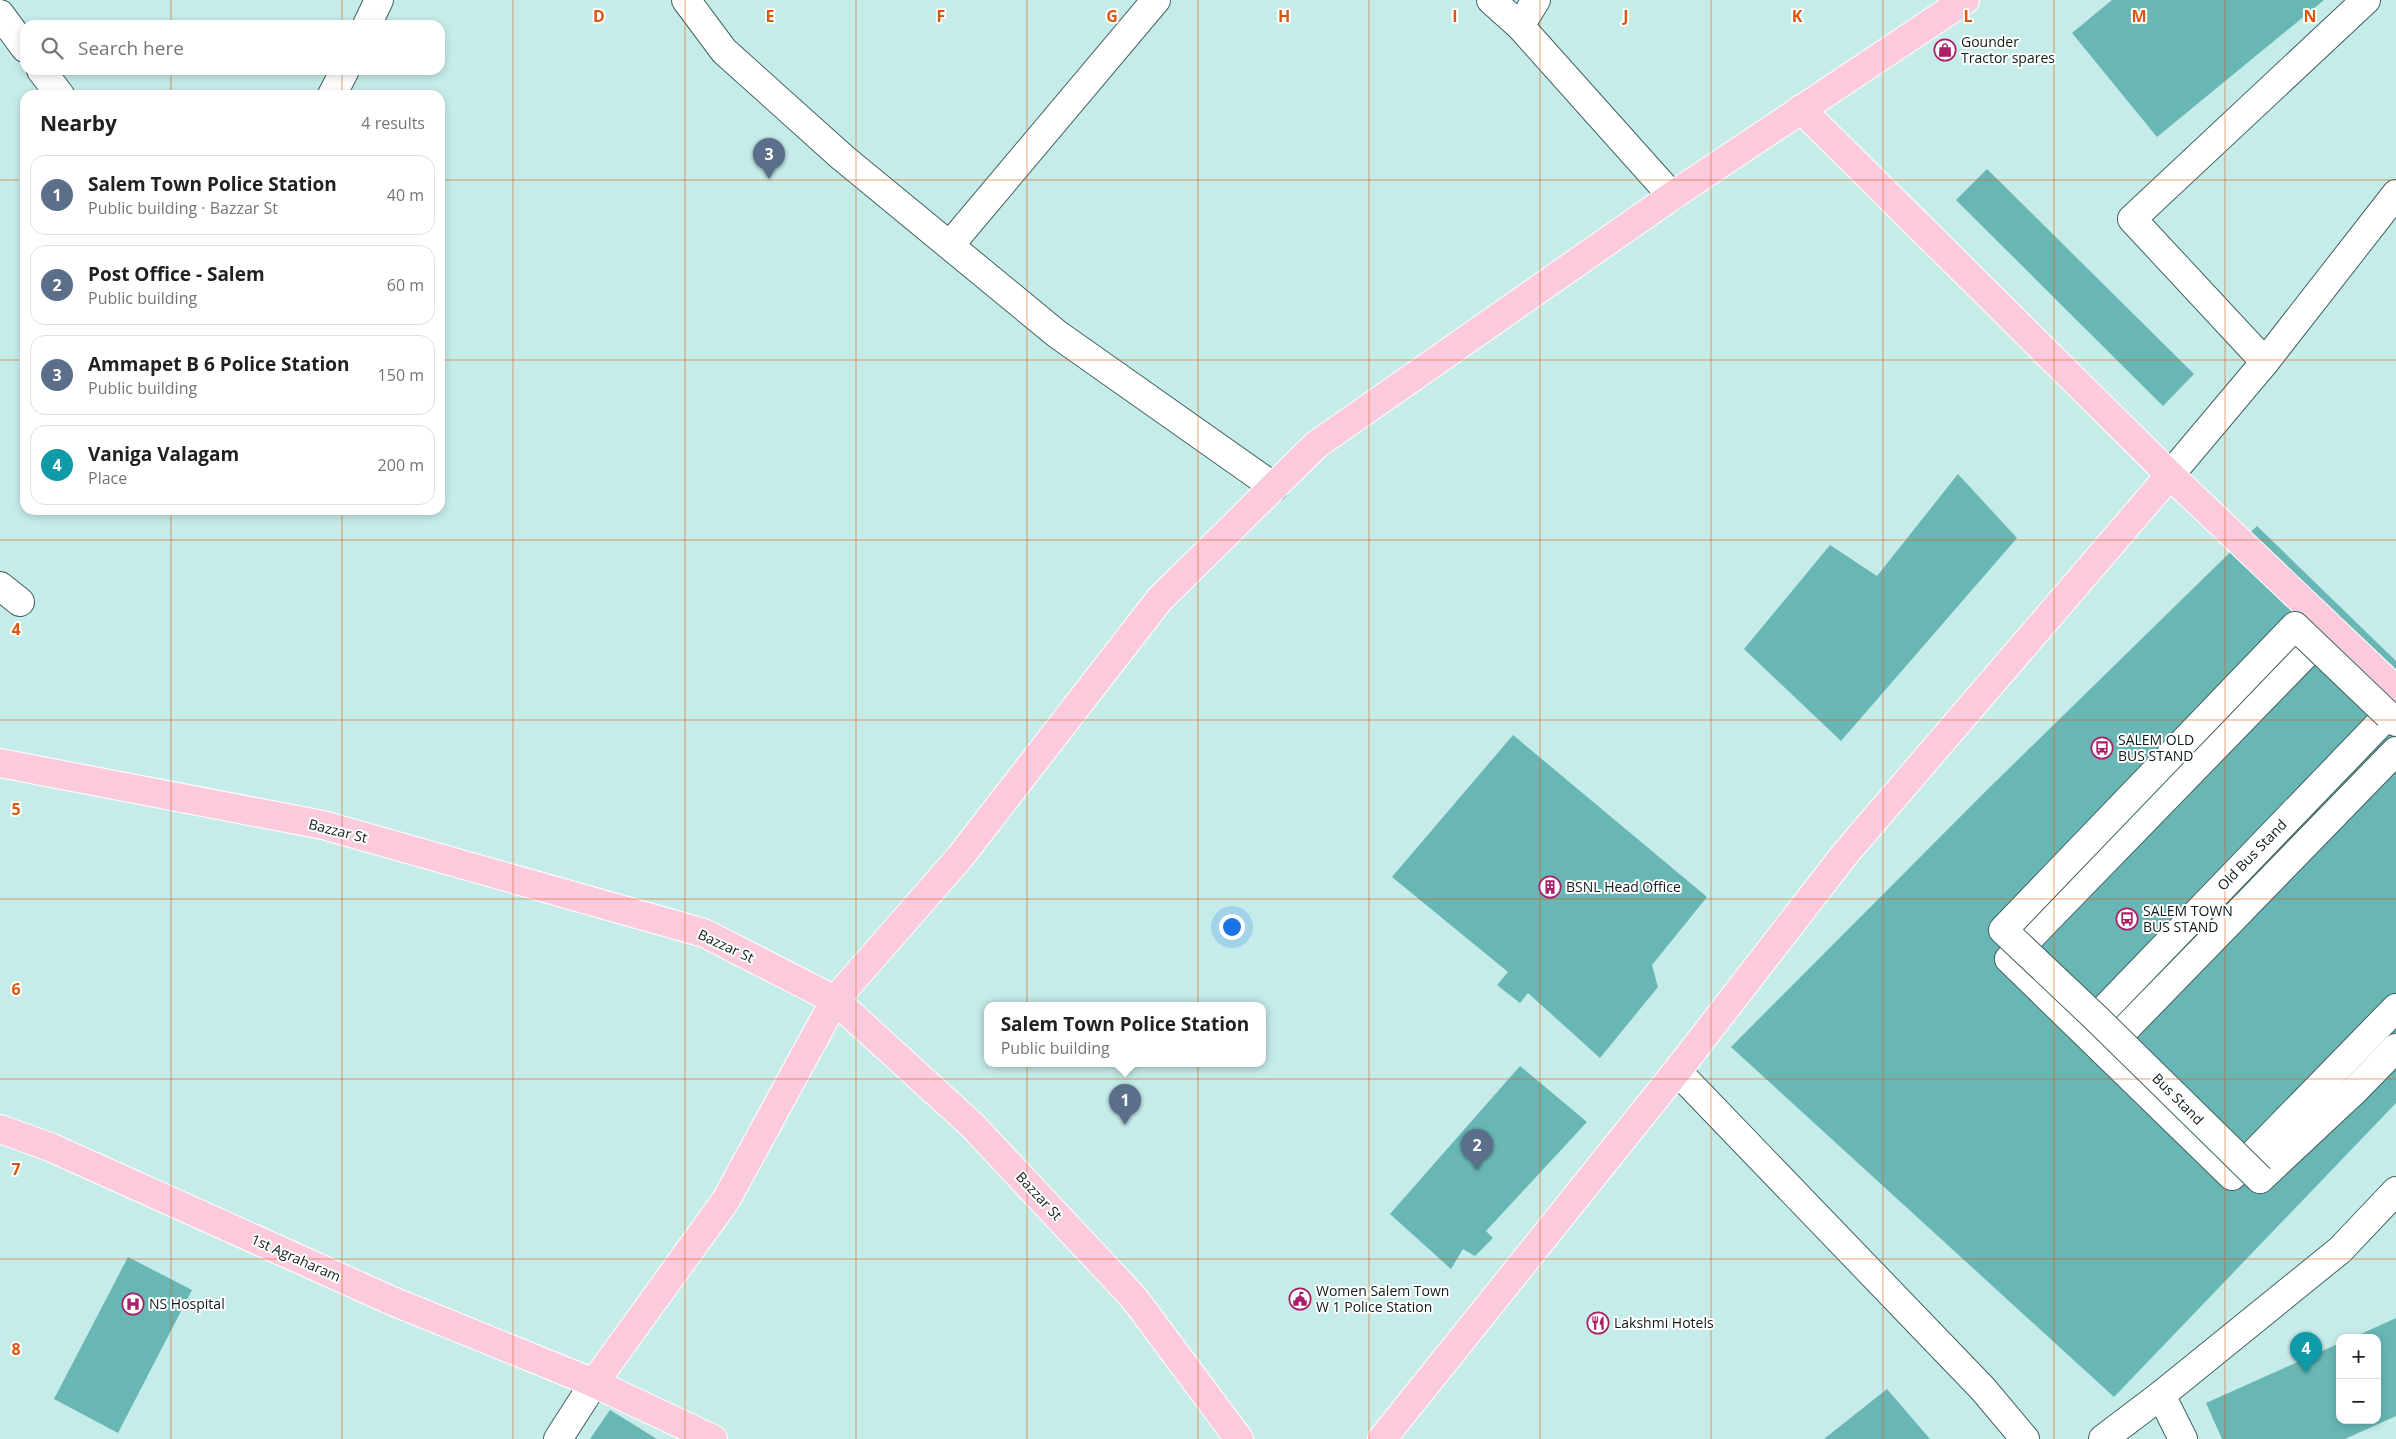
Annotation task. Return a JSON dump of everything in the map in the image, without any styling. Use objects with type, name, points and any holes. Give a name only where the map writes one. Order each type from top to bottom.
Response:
[{"type":"main road","points":[[594,1383],[726,1200],[835,1000],[960,857],[1159,600],[1316,445],[1672,196],[1965,0]]},
{"type":"main road","points":[[1801,109],[2170,475],[2331,628],[2393,709]]},
{"type":"main road","points":[[1382,1439],[1677,1071],[1845,854],[2170,475]]},
{"type":"main road","name":"Bazzar St","points":[[0,763],[323,825],[695,930],[835,1000],[972,1125],[1134,1298],[1239,1439]]},
{"type":"main road","name":"1st Agraharam","points":[[0,1129],[50,1147],[390,1300],[594,1383],[713,1439]]},
{"type":"street","points":[[369,20],[379,0]]},
{"type":"street","points":[[686,0],[724,51],[842,157],[1057,334],[1274,487]]},
{"type":"street","points":[[950,245],[1156,0]]},
{"type":"street","points":[[1491,0],[1520,26],[1672,196]]},
{"type":"street","points":[[1520,26],[1536,0]]},
{"type":"street","points":[[2265,362],[2132,220],[2366,0]]},
{"type":"street","points":[[0,14],[20,41]]},
{"type":"street","points":[[45,75],[56,90]]},
{"type":"street","points":[[335,90],[342,75]]},
{"type":"street","points":[[2170,475],[2265,362],[2396,194]]},
{"type":"street","name":"Bus Stand","points":[[2393,709],[2294,626],[2003,930],[2096,1018],[2260,1179],[2355,1090],[2396,1048]]},
{"type":"street","points":[[2331,628],[2008,960],[2232,1176],[2396,1008]]},
{"type":"street","name":"Old Bus Stand","points":[[2096,1018],[2393,709]]},
{"type":"street","points":[[2104,1051],[2396,751]]},
{"type":"street","points":[[1677,1071],[1983,1389],[2025,1439]]},
{"type":"street","points":[[2103,1439],[2161,1395],[2340,1250],[2396,1191]]},
{"type":"street","points":[[558,1439],[594,1383]]},
{"type":"street","points":[[2161,1395],[2183,1439]]},
{"type":"building","points":[[2112,0],[2324,0],[2157,137],[2072,33]]},
{"type":"building","points":[[1987,169],[2194,374],[2163,406],[1956,200]]},
{"type":"building","points":[[1958,474],[2017,538],[1841,741],[1744,649],[1830,545],[1877,576]]},
{"type":"building","name":"SALEM TOWN BUS STAND","points":[[2257,526],[2396,661],[2396,1103],[2114,1397],[1731,1047],[1986,791]]},
{"type":"building","name":"BSNL Head Office","points":[[1513,735],[1707,897],[1652,965],[1658,987],[1600,1058],[1528,993],[1520,1003],[1497,985],[1508,972],[1392,877]]},
{"type":"building","points":[[1520,1066],[1587,1122],[1486,1231],[1493,1238],[1475,1256],[1463,1249],[1451,1269],[1390,1214]]},
{"type":"building","points":[[128,1257],[192,1290],[118,1433],[54,1399]]},
{"type":"building","points":[[2396,1318],[2396,1416],[2381,1423],[2381,1334],[2361,1334]]},
{"type":"building","points":[[2336,1345],[2336,1424],[2378,1424],[2345,1439],[2222,1439],[2206,1403]]},
{"type":"building","points":[[1887,1389],[1930,1439],[1824,1439]]},
{"type":"building","points":[[610,1410],[657,1439],[590,1439]]},
{"type":"place","name":"Gounder Tractor spares","points":[[1945,50]]},
{"type":"place","name":"Ammapet B 6 Police Station","points":[[769,179]]},
{"type":"place","name":"SALEM OLD BUS STAND","points":[[2102,748]]},
{"type":"place","name":"BSNL Head Office","points":[[1550,887]]},
{"type":"place","name":"SALEM TOWN BUS STAND","points":[[2127,919]]},
{"type":"place","name":"Salem Town Police Station","points":[[1125,1125]]},
{"type":"place","name":"Post Office - Salem","points":[[1477,1170]]},
{"type":"place","name":"Women Salem Town W 1 Police Station","points":[[1300,1299]]},
{"type":"place","name":"NS Hospital","points":[[133,1304]]},
{"type":"place","name":"Lakshmi Hotels","points":[[1598,1323]]},
{"type":"place","name":"Vaniga Valagam","points":[[2306,1373]]}]
